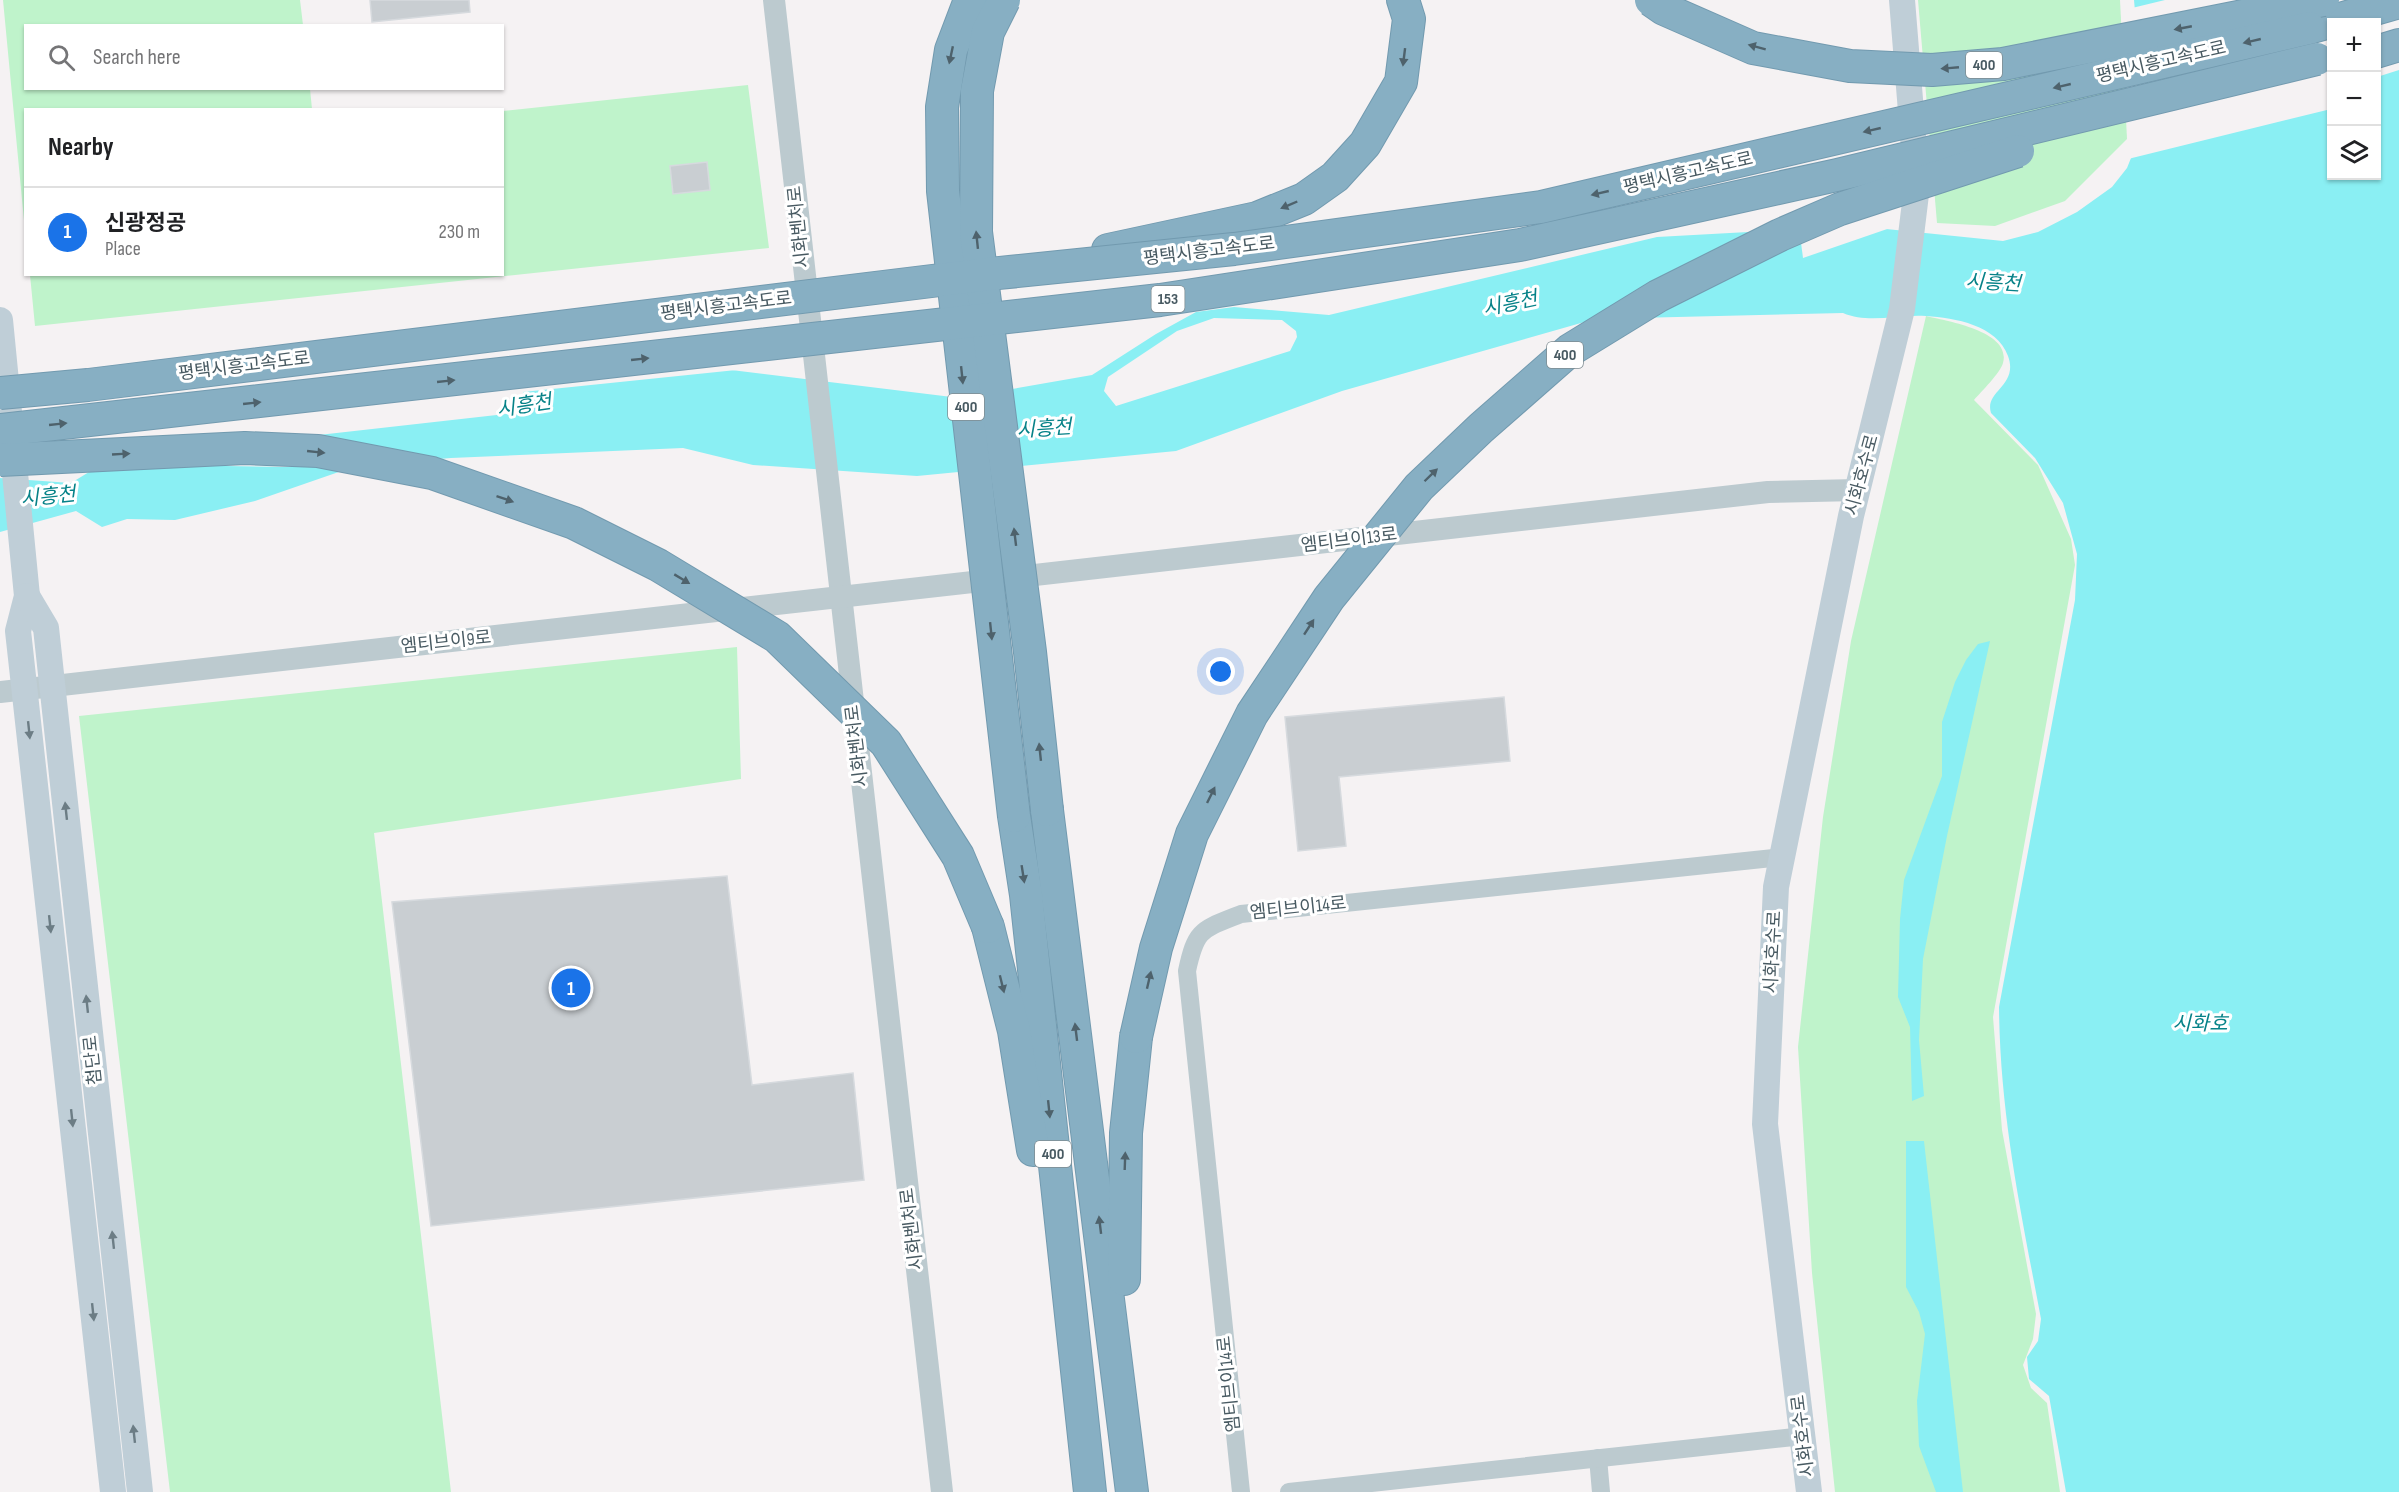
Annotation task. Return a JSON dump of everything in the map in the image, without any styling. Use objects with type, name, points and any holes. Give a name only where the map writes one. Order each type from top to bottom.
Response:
[{"type":"highway","name":"400","points":[[970,0],[951,50],[942,107],[943,191],[1014,816],[1027,907],[1089,1492]]},
{"type":"highway","points":[[1004,0],[988,32],[977,91],[976,232],[1030,652],[1047,810],[1132,1492]]},
{"type":"highway","points":[[989,274],[1257,218],[1304,199],[1335,177],[1365,144],[1401,81],[1408,19],[1403,0]]},
{"type":"highway","name":"400","points":[[1652,0],[1664,9],[1754,48],[1850,66],[1932,70],[2003,64],[2323,0]]},
{"type":"highway","name":"평택시흥고속도로","points":[[4,388],[112,382],[989,274],[1234,249],[1541,207],[2309,28],[2399,2]]},
{"type":"highway","points":[[2381,42],[2399,37]]},
{"type":"highway","points":[[2381,50],[2399,45]]},
{"type":"highway","name":"평택시흥고속도로","points":[[0,430],[1160,300],[1520,245],[1837,175],[2327,56]]},
{"type":"highway","name":"400","points":[[1140,1492],[1123,1265],[1126,1133],[1136,1037],[1156,948],[1192,834],[1252,714],[1329,598],[1419,487],[1481,428],[1570,350],[1658,296],[1780,236],[1840,209],[2050,142],[2327,67]]},
{"type":"highway","points":[[0,460],[245,448],[318,451],[432,473],[574,523],[658,565],[777,637],[886,743],[958,856],[988,927],[1014,1031],[1089,1492]]},
{"type":"main road","name":"시화호수로","points":[[1809,1492],[1765,1124],[1776,887],[1858,490],[1877,421],[1902,309],[1917,186],[1902,0]]},
{"type":"main road","points":[[0,320],[4,388],[27,596]]},
{"type":"main road","name":"첨단로","points":[[27,596],[46,628],[140,1492]]},
{"type":"main road","name":"첨단로","points":[[27,596],[18,631],[12,691],[113,1492]]},
{"type":"street","name":"시화벤처로","points":[[774,0],[942,1492]]},
{"type":"street","name":"엠티브이13로","points":[[840,598],[1768,492],[1858,490]]},
{"type":"street","name":"엠티브이9로","points":[[12,691],[840,598]]},
{"type":"street","name":"엠티브이14로","points":[[1240,1492],[1187,971],[1194,940],[1212,925],[1241,914],[1782,857]]},
{"type":"street","points":[[1289,1492],[1803,1436]]},
{"type":"street","points":[[1598,1458],[1601,1492]]},
{"type":"green space","points":[[3,0],[300,0],[303,24],[24,24],[24,90],[310,90],[312,108],[24,108],[24,220]]},
{"type":"green space","points":[[1918,0],[2120,0],[2127,139],[2065,201],[1995,226],[1937,223]]},
{"type":"green space","points":[[748,85],[769,248],[35,326],[30,276],[504,276],[504,111]]},
{"type":"green space","points":[[1926,316],[1975,329],[1998,343],[2003,352],[2003,363],[1995,377],[1974,400],[2038,465],[2071,539],[2075,565],[1993,1017],[2002,1130],[2036,1314],[2033,1339],[2023,1365],[2031,1388],[2047,1403],[2060,1492],[1835,1492],[1812,1273],[1798,1047],[1823,817],[1851,641]]},
{"type":"green space","points":[[737,647],[741,779],[374,833],[451,1492],[170,1492],[79,716]]},
{"type":"water","name":"시화호","points":[[2134,0],[2399,0],[2399,1492],[2066,1492],[2049,1396],[2029,1379],[2027,1357],[2038,1341],[2041,1319],[2007,1125],[1999,1007],[2075,600],[2077,554],[2063,503],[2035,458],[1991,413],[1992,399],[2006,381],[2010,366],[2003,345],[1985,330],[1974,325],[1937,317],[1863,318],[1843,313],[1595,319],[1342,391],[1176,451],[917,476],[753,465],[683,448],[451,458],[356,466],[255,501],[175,520],[127,519],[102,527],[76,511],[0,532],[0,478],[71,483],[112,458],[633,358],[960,398],[1092,375],[1156,334],[1196,312],[1234,307],[1329,315],[1657,237],[1857,226],[2003,241],[2038,232],[2077,212],[2112,187],[2127,168],[2139,138],[2140,68]],"holes":[[[1214,318],[1282,320],[1296,331],[1297,337],[1290,351],[1116,406],[1104,391],[1108,377],[1177,331]]]},
{"type":"water","points":[[1990,641],[1947,836],[1923,959],[1919,1040],[1924,1096],[1912,1101],[1910,1027],[1898,997],[1900,919],[1904,880],[1942,776],[1942,722],[1955,682],[1966,660],[1978,644]]},
{"type":"water","points":[[1906,1141],[1924,1141],[1963,1492],[1936,1492],[1919,1446],[1917,1401],[1925,1334],[1919,1312],[1906,1287]]},
{"type":"pier","points":[[2165,0],[2399,0],[2399,70],[2381,76],[2381,18],[2327,18],[2327,110],[2128,159],[2138,122],[2132,8]]},
{"type":"pier","points":[[1857,223],[1893,227],[1803,258],[1799,227]]},
{"type":"pier","points":[[633,355],[746,369],[523,392],[523,412],[292,438],[291,467],[165,465],[169,454],[311,395]]},
{"type":"building","points":[[370,0],[469,0],[470,12],[372,22]]},
{"type":"building","points":[[707,162],[710,190],[673,194],[670,166]]},
{"type":"building","points":[[1504,697],[1510,761],[1339,777],[1346,846],[1298,851],[1285,717]]},
{"type":"building","points":[[727,876],[752,1085],[853,1073],[864,1180],[431,1226],[392,902]]},
{"type":"place","name":"신광정공","points":[[571,988]]},
{"type":"water label","name":"시흥천","points":[[1993,283]]},
{"type":"water label","name":"시흥천","points":[[1510,304]]},
{"type":"water label","name":"시흥천","points":[[524,406]]},
{"type":"water label","name":"시흥천","points":[[1044,429]]},
{"type":"water label","name":"시흥천","points":[[48,497]]}]
